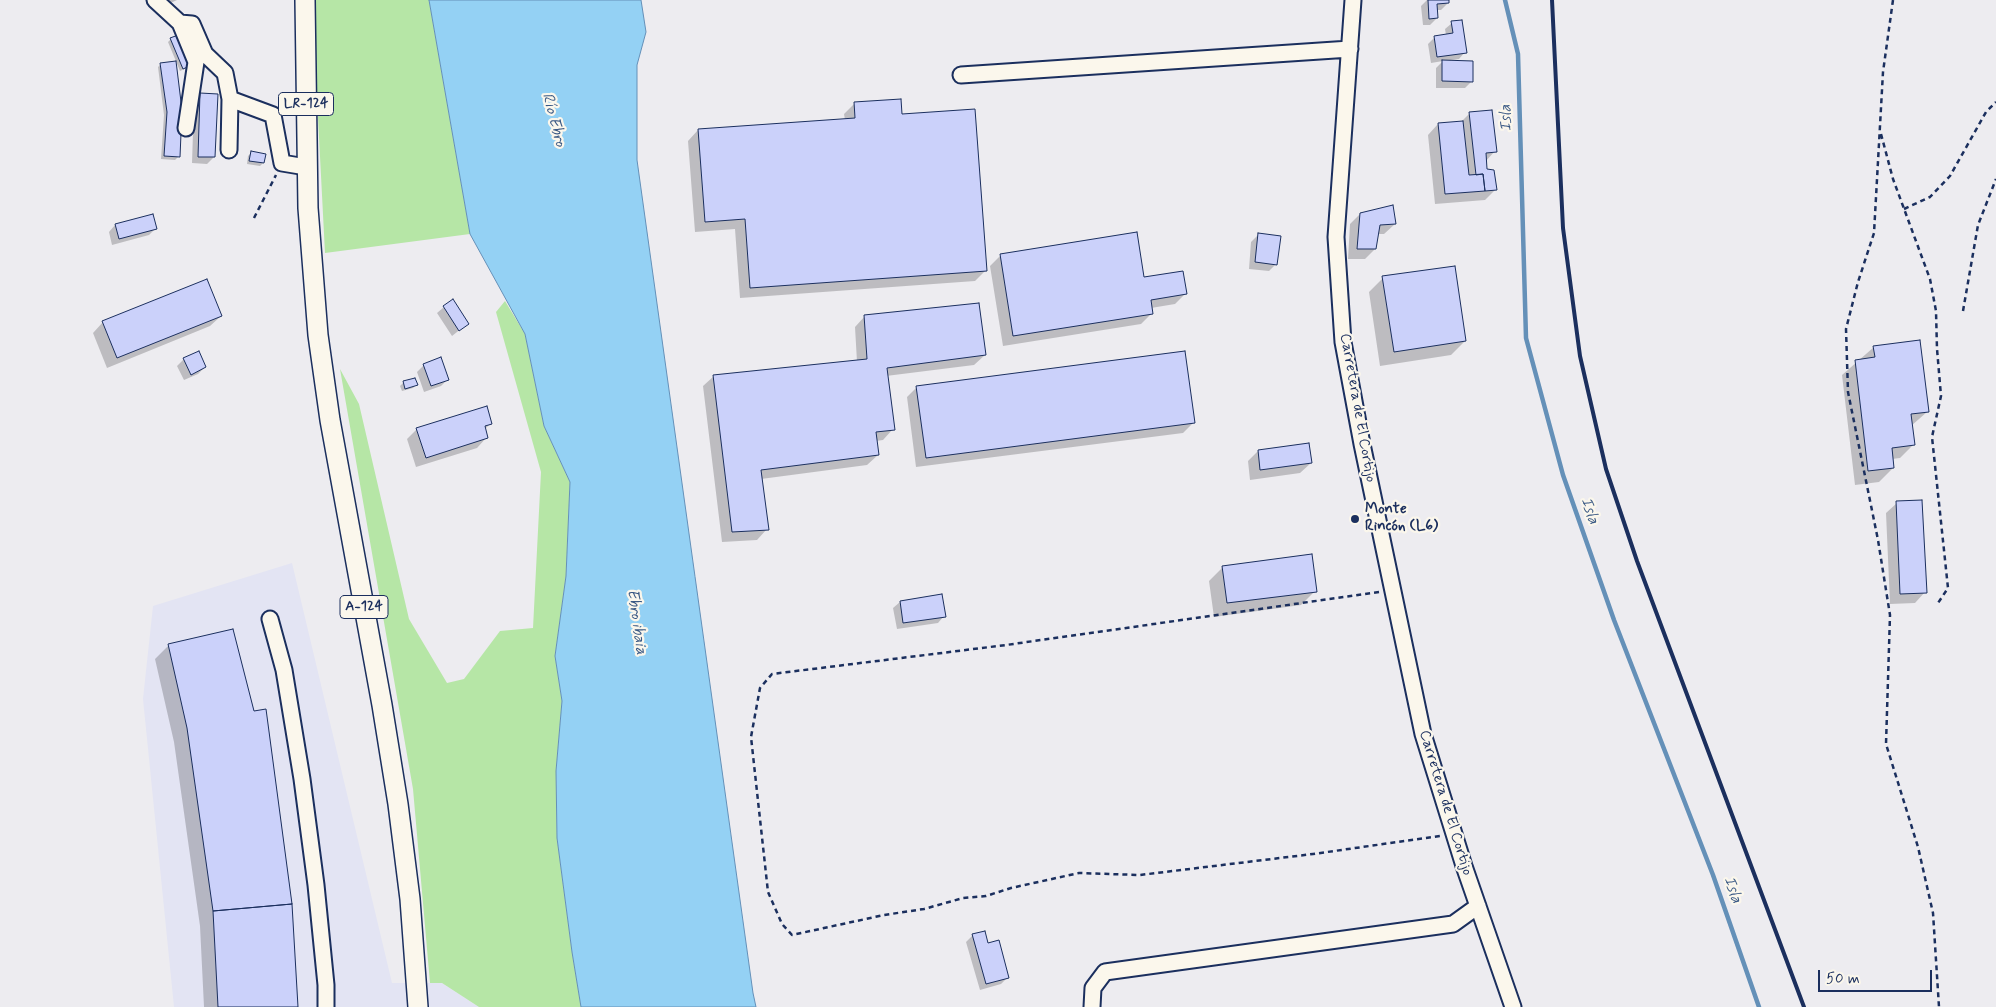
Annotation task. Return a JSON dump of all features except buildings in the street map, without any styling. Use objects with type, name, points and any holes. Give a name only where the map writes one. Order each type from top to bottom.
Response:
[{"type":"main road","name":"LR-124","points":[[305,0],[308,208]]},
{"type":"main road","name":"A-124","points":[[308,208],[320,354],[398,804],[410,899],[418,1007]]},
{"type":"street","points":[[155,0],[180,23],[196,62],[186,128]]},
{"type":"street","name":"Carretera de El Cortijo","points":[[1353,0],[1336,236],[1343,342],[1362,444],[1423,734],[1478,906],[1513,1007]]},
{"type":"street","points":[[180,23],[192,24],[205,54],[225,73],[230,99],[229,150]]},
{"type":"street","points":[[961,75],[1350,49]]},
{"type":"street","points":[[230,99],[273,115],[282,163],[306,166]]},
{"type":"street","points":[[270,619],[284,670],[302,779],[316,885],[326,985],[326,1007]]},
{"type":"street","points":[[1092,1007],[1093,988],[1105,972],[1453,924],[1478,906]]},
{"type":"path","points":[[1893,0],[1883,72],[1874,233],[1858,282],[1846,329],[1848,392],[1878,540],[1890,615],[1886,744],[1918,846],[1933,912],[1939,1007]]},
{"type":"path","points":[[1904,209],[1930,197],[1950,176],[1986,112],[1996,102]]},
{"type":"path","points":[[1880,130],[1893,179],[1930,279],[1936,311],[1941,396],[1932,436],[1948,588],[1938,602]]},
{"type":"path","points":[[254,218],[282,163]]},
{"type":"path","points":[[1963,311],[1978,224],[1996,179]]},
{"type":"path","points":[[1393,590],[1006,645],[772,674],[760,688],[751,737],[768,892],[782,924],[792,935],[884,915],[924,909],[964,898],[986,896],[1011,888],[1078,873],[1140,875],[1405,842],[1454,833]]},
{"type":"shaded area","points":[[292,563],[392,983],[442,983],[479,1007],[174,1007],[143,699],[153,606]]},
{"type":"green space","points":[[315,0],[429,0],[470,234],[325,253],[316,79]]},
{"type":"green space","points":[[505,301],[525,334],[544,426],[570,482],[566,576],[555,656],[562,701],[556,771],[557,838],[581,1007],[479,1007],[442,983],[430,983],[413,789],[340,369],[359,404],[409,619],[447,683],[464,679],[500,631],[533,628],[541,472],[496,312]]},
{"type":"water","points":[[429,0],[641,0],[646,32],[637,65],[637,160],[756,1007],[581,1007],[557,838],[556,771],[562,701],[555,656],[566,576],[570,482],[544,426],[525,334],[470,234]]},
{"type":"waterway","name":"Isla","points":[[1505,0],[1518,54],[1526,338],[1563,475],[1614,620],[1713,875],[1759,1007]]},
{"type":"railway","points":[[1552,0],[1563,228],[1580,356],[1606,469],[1637,561],[1804,1007]]},
{"type":"place","name":"Monte Rincón (L6)","points":[[1355,519]]},
{"type":"water label","name":"Río Ebro","points":[[553,120]]},
{"type":"water label","name":"Ebro ibaia","points":[[636,622]]}]
